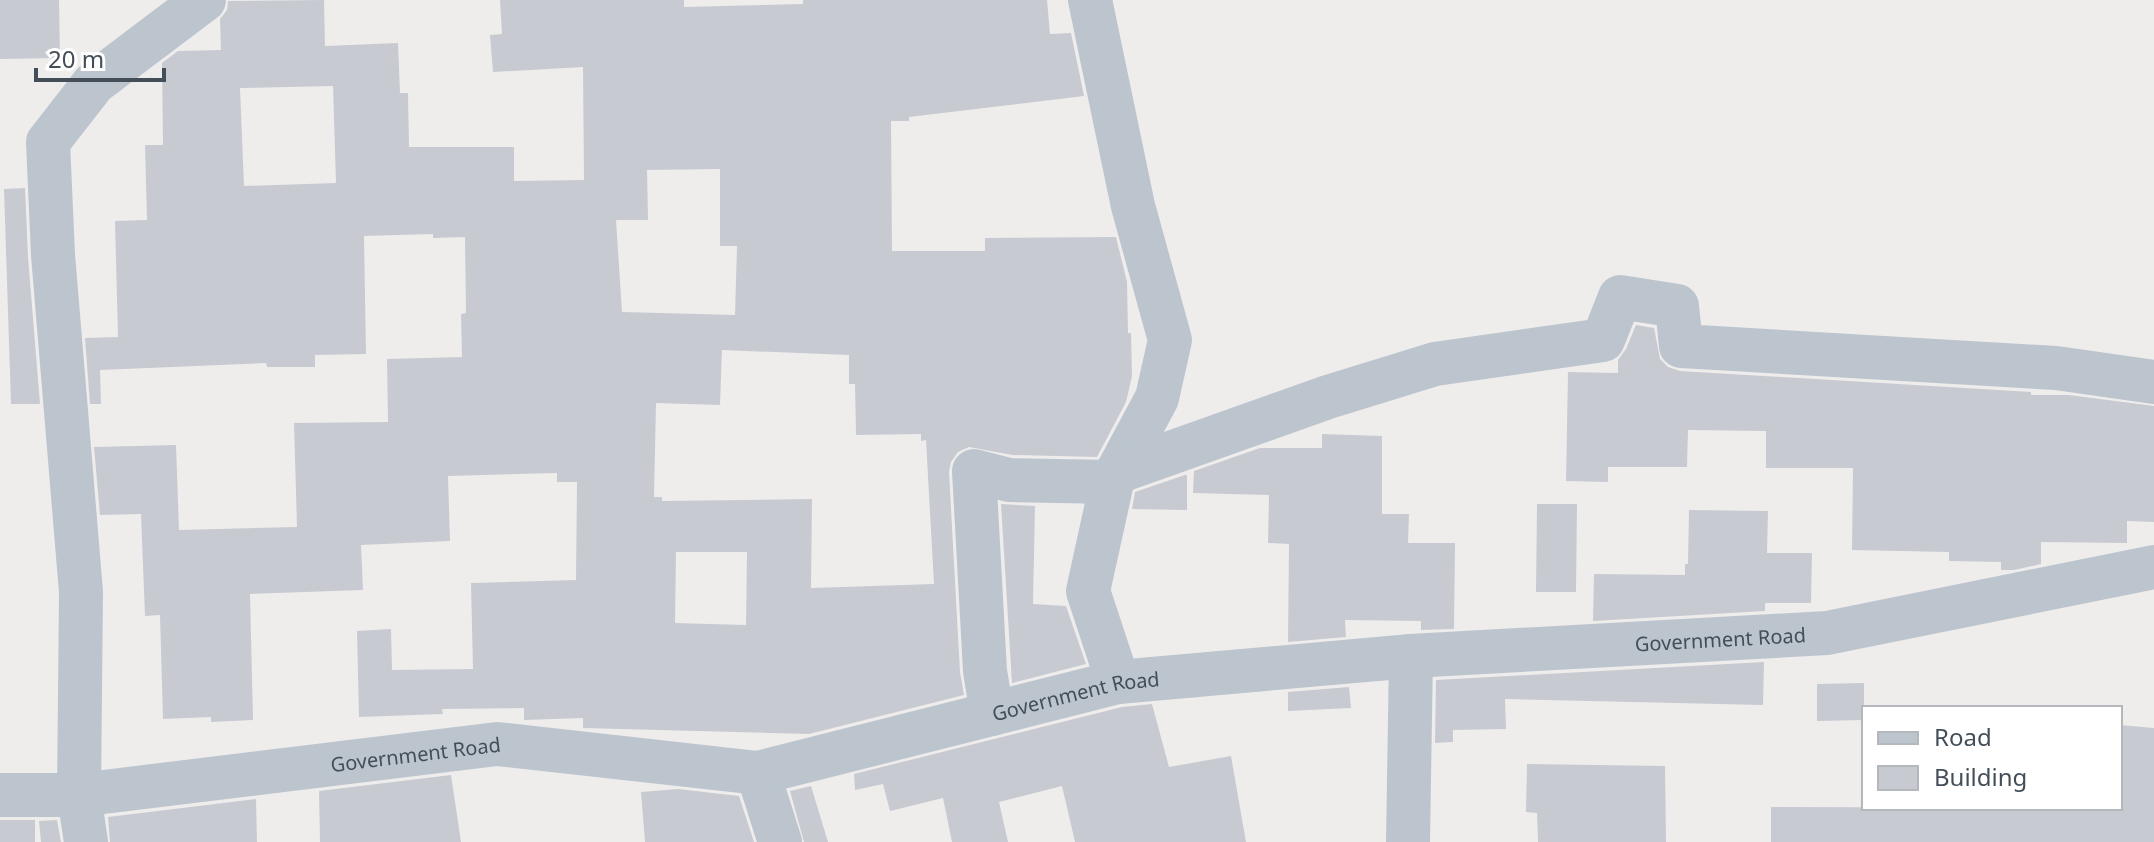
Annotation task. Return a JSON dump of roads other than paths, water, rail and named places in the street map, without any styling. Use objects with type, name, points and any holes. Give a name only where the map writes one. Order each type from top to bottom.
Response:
[{"type":"street","points":[[86,842],[79,795],[81,592],[53,255],[48,142],[94,83],[204,0]]},
{"type":"street","points":[[1090,0],[1133,206],[1170,340],[1157,398],[1114,477],[1088,591],[1118,682]]},
{"type":"street","points":[[992,714],[985,671],[974,471],[1009,480],[1114,477],[1300,407],[1435,364],[1603,340],[1620,297],[1677,306],[1681,346],[2056,368],[2154,382]]},
{"type":"street","name":"Government Road","points":[[0,795],[79,795],[497,744],[758,773],[1118,682],[1411,656],[1827,633],[2154,567]]},
{"type":"street","points":[[1408,842],[1411,656]]},
{"type":"street","points":[[758,773],[780,842]]}]
